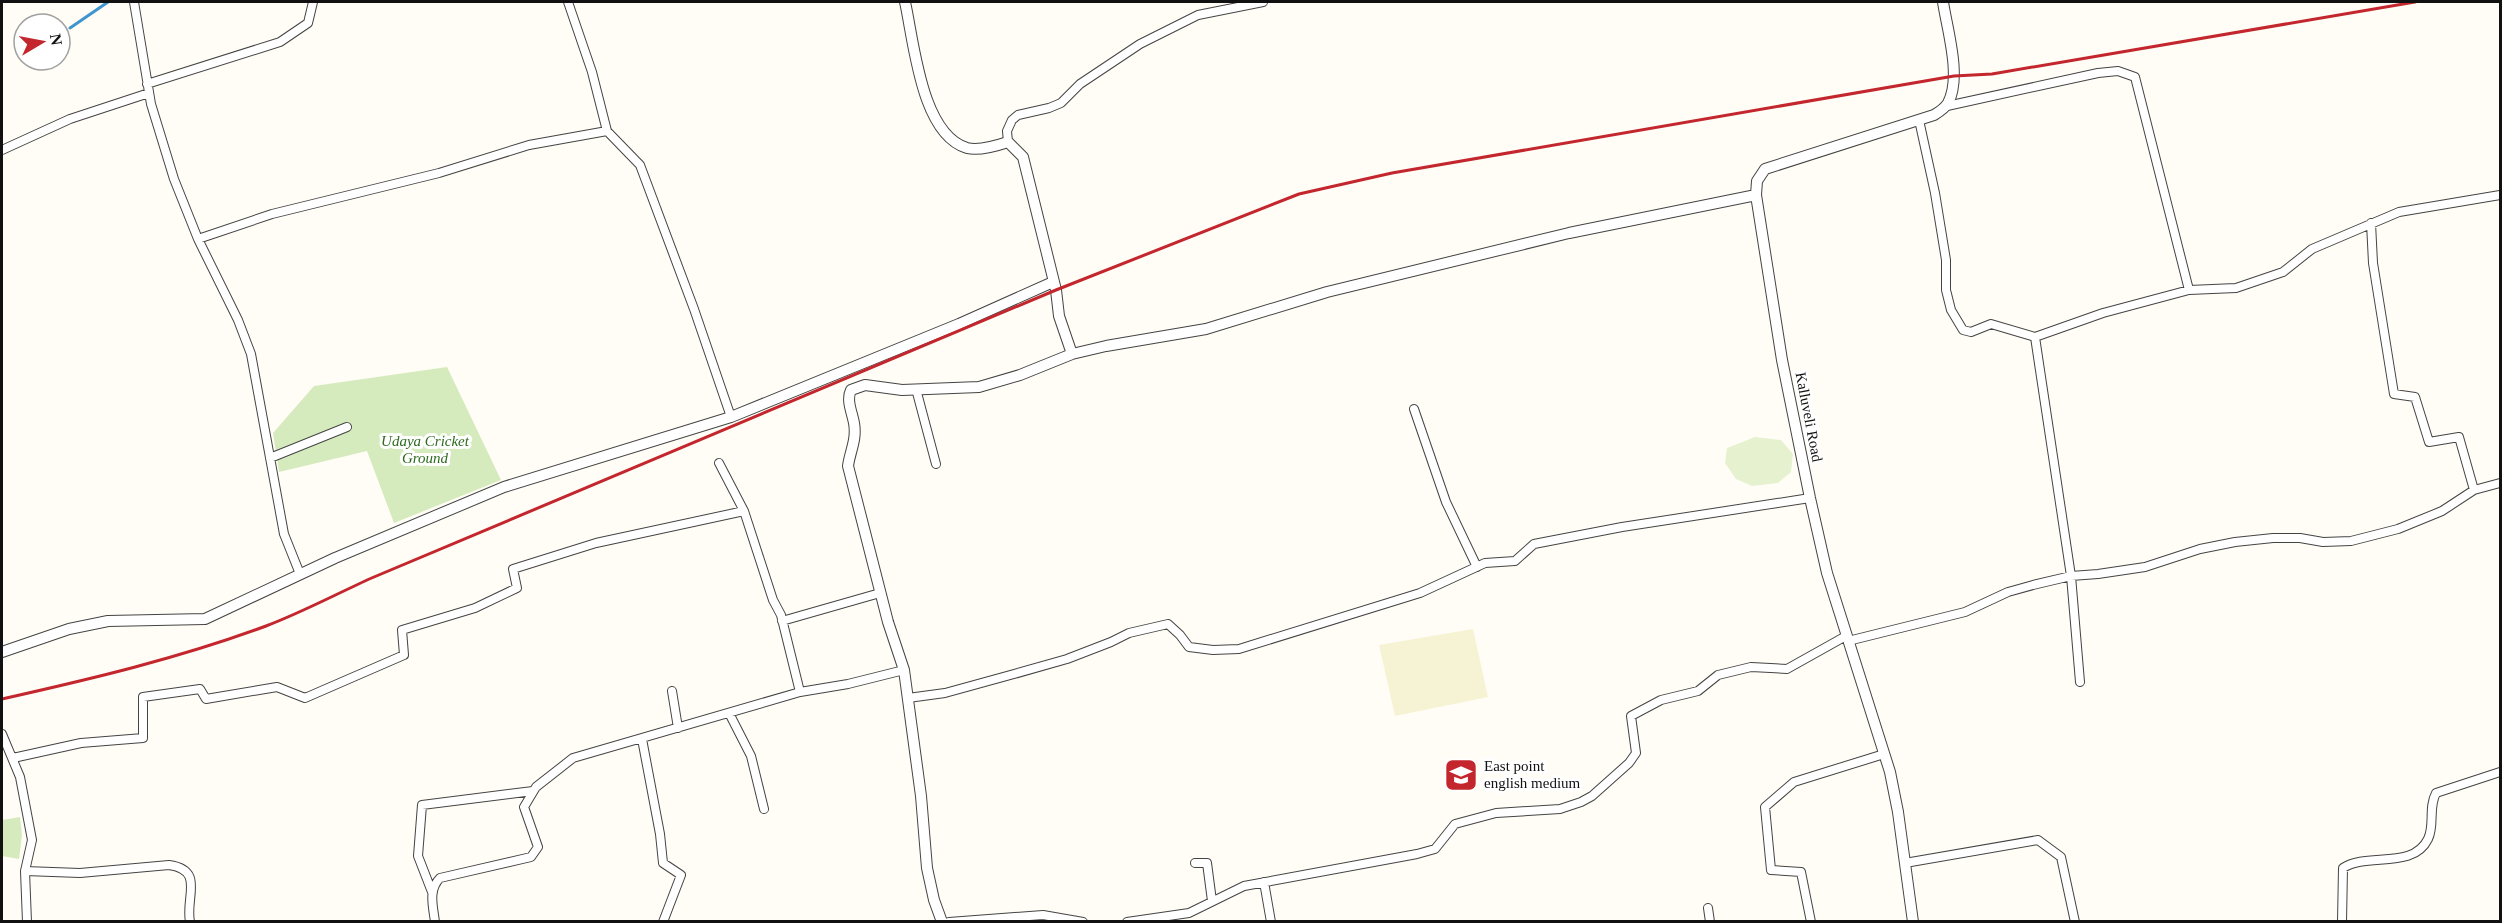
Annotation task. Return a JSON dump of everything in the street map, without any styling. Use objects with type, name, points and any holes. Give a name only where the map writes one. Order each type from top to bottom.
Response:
[{"type":"street","points":[[134,2],[148,89],[174,179],[198,239],[238,320],[251,354],[284,534],[300,574]]},
{"type":"street","points":[[2,150],[70,119],[280,42],[308,23],[314,2]]},
{"type":"street","points":[[568,2],[592,72],[607,131],[640,165],[694,309],[731,417]]},
{"type":"street","points":[[905,2],[925,94],[932,115],[946,135],[970,149],[1008,142]]},
{"type":"street","points":[[1072,354],[1059,316],[1056,290],[1023,157],[1008,142],[1007,131],[1012,120],[1060,103],[1080,84],[1140,44],[1198,15],[1263,2]]},
{"type":"street","points":[[1943,2],[1954,76],[1952,93],[1947,106]]},
{"type":"street","points":[[942,921],[934,900],[927,868],[904,670],[880,593],[848,466],[855,444],[855,433],[848,396],[850,390],[855,387],[865,385],[916,389],[979,387],[1020,375],[1072,354],[1206,329],[1272,307],[1338,289],[1569,233],[1756,195],[1757,180],[1765,169],[1934,116],[1947,106],[2098,73],[2118,71],[2135,77],[2189,290]]},
{"type":"street","points":[[1918,120],[1935,193],[1946,260],[1946,290],[1952,310],[1963,330],[1971,332],[1991,324],[2035,337],[2103,314],[2189,290],[2236,288],[2283,272],[2312,249],[2398,213],[2500,195]]},
{"type":"street","points":[[198,239],[272,214],[439,173],[529,146],[607,131]]},
{"type":"street","name":"Kalluveli Road","points":[[1756,195],[1782,360],[1810,498],[1827,573],[1884,754],[1895,799],[1913,921]]},
{"type":"street","points":[[2371,224],[2373,263],[2394,394],[2415,397],[2429,442],[2459,437],[2474,490]]},
{"type":"street","points":[[2,652],[69,629],[108,621],[205,619],[300,574],[504,487],[731,417],[959,324],[1053,282]]},
{"type":"street","points":[[2035,337],[2071,576],[2080,682]]},
{"type":"street","points":[[916,389],[936,464]]},
{"type":"street","points":[[1414,409],[1446,502],[1477,567]]},
{"type":"street","points":[[270,458],[346,427]]},
{"type":"street","points":[[719,464],[744,511],[782,621],[800,692]]},
{"type":"street","points":[[1127,921],[1189,913],[1244,886],[1435,849],[1455,824],[1496,813],[1560,809],[1581,802],[1592,796],[1629,763],[1636,753],[1631,716],[1661,700],[1698,691],[1718,675],[1751,668],[1787,669],[1847,639],[1965,612],[2008,592],[2071,576],[2145,567],[2200,549],[2235,542],[2300,538],[2351,542],[2398,529],[2442,511],[2474,490],[2500,483]]},
{"type":"street","points":[[908,698],[945,693],[1035,668],[1111,642],[1129,633],[1168,624],[1189,647],[1213,650],[1239,649],[1420,593],[1485,563],[1515,561],[1534,544],[1622,527],[1810,498]]},
{"type":"street","points":[[13,758],[81,743],[144,738],[143,697],[200,690],[206,699],[277,687],[305,698],[404,655],[402,630],[475,608],[517,588],[513,569],[596,543],[744,511]]},
{"type":"street","points":[[782,621],[880,593]]},
{"type":"street","points":[[432,892],[435,883],[440,878],[531,857],[538,847],[524,807],[533,791],[573,758],[800,692],[848,684],[904,670]]},
{"type":"street","points":[[672,691],[678,728]]},
{"type":"street","points":[[729,713],[751,756],[764,809]]},
{"type":"street","points":[[2,734],[20,777],[32,840],[25,871],[27,921]]},
{"type":"street","points":[[642,739],[663,863],[681,874],[663,921]]},
{"type":"street","points":[[1811,921],[1801,872],[1772,870],[1764,807],[1794,782],[1884,754]]},
{"type":"street","points":[[2342,921],[2343,868],[2352,862],[2410,855],[2422,848],[2430,837],[2431,802],[2436,793],[2500,772]]},
{"type":"street","points":[[435,921],[432,892],[418,856],[422,805],[533,791]]},
{"type":"street","points":[[1905,863],[2038,840],[2061,857],[2075,921]]},
{"type":"street","points":[[1195,863],[1208,863],[1212,901]]},
{"type":"street","points":[[25,871],[80,873],[169,865],[180,867],[186,869],[190,874],[190,921]]},
{"type":"street","points":[[1264,882],[1271,921]]},
{"type":"street","points":[[1708,908],[1710,921]]},
{"type":"street","points":[[949,921],[1043,915],[1083,921]]},
{"type":"shaded area","points":[[1473,629],[1488,697],[1395,716],[1379,645]]},
{"type":"green space","name":"Udaya Cricket Ground","points":[[447,367],[501,480],[394,523],[367,451],[279,472],[273,433],[314,386]]},
{"type":"green space","points":[[1755,437],[1781,440],[1793,454],[1791,472],[1778,483],[1752,486],[1736,479],[1725,463],[1727,448]]},
{"type":"green space","points":[[20,817],[22,835],[19,859],[2,856],[2,820]]},
{"type":"waterway","points":[[72,27],[108,2]]},
{"type":"railway","points":[[2,699],[168,658],[266,626],[374,577],[1056,290],[1299,194],[1392,173],[1954,76],[1992,74],[2415,2]]},
{"type":"place","name":"East point english medium","points":[[1461,775]]}]
